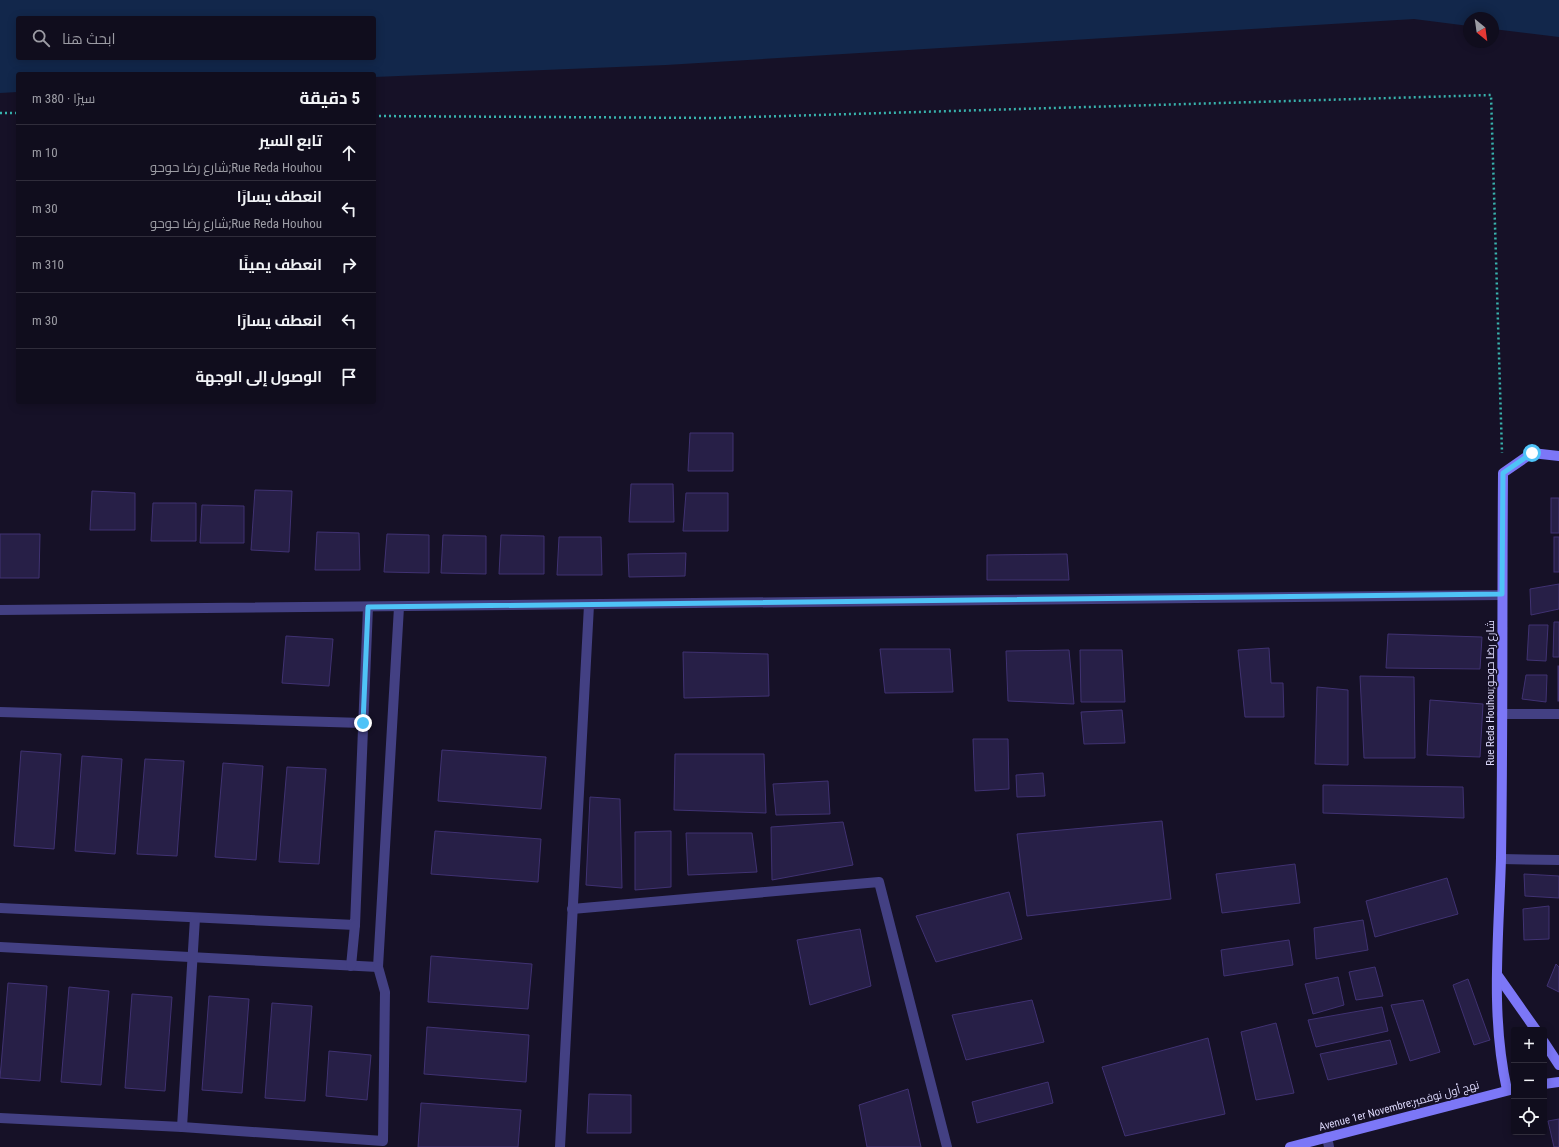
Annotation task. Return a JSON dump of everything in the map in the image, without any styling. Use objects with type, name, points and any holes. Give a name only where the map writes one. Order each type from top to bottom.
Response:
[{"type":"street","points":[[1503,473],[1532,453],[1559,456]]},
{"type":"street","name":"Rue Reda Houhou;شارع رضا حوحو","points":[[1503,473],[1501,859],[1497,1012],[1499,1045],[1510,1090]]},
{"type":"street","points":[[0,610],[589,605],[1502,594]]},
{"type":"street","points":[[560,1147],[589,605]]},
{"type":"street","points":[[351,966],[368,607]]},
{"type":"street","points":[[0,1118],[182,1127],[384,1141],[385,992],[378,967],[399,607]]},
{"type":"street","points":[[0,712],[363,723]]},
{"type":"street","points":[[1502,714],[1559,714]]},
{"type":"street","points":[[1501,859],[1559,860]]},
{"type":"street","points":[[572,909],[879,882],[947,1147]]},
{"type":"street","points":[[0,908],[354,925]]},
{"type":"street","points":[[182,1127],[195,918]]},
{"type":"street","points":[[0,947],[378,967]]},
{"type":"street","points":[[1498,976],[1534,1027]]},
{"type":"street","points":[[1547,1047],[1559,1065]]},
{"type":"street","points":[[1547,1084],[1559,1082]]},
{"type":"street","name":"Avenue 1er Novembre;نهج أول نوفمبر","points":[[1290,1147],[1328,1142],[1510,1090]]},
{"type":"path","points":[[376,116],[716,118],[1491,95],[1500,420],[1503,473]]},
{"type":"path","points":[[0,113],[16,113]]},
{"type":"water","points":[[0,0],[1559,0],[1559,37],[1499,30],[1499,12],[1463,12],[1463,25],[1414,19],[666,65],[376,77],[376,72],[16,72],[16,92],[0,93]]},
{"type":"building","points":[[690,433],[733,433],[733,471],[688,471]]},
{"type":"building","points":[[631,484],[673,484],[674,522],[629,522]]},
{"type":"building","points":[[255,490],[292,491],[289,552],[251,550]]},
{"type":"building","points":[[92,491],[135,493],[135,530],[90,530]]},
{"type":"building","points":[[686,493],[728,493],[728,531],[683,531]]},
{"type":"building","points":[[1551,498],[1559,498],[1559,533],[1551,533]]},
{"type":"building","points":[[153,503],[196,503],[196,541],[151,541]]},
{"type":"building","points":[[202,505],[244,506],[244,543],[200,543]]},
{"type":"building","points":[[317,532],[359,533],[360,570],[315,570]]},
{"type":"building","points":[[0,534],[40,534],[39,578],[0,578]]},
{"type":"building","points":[[387,534],[429,535],[429,573],[384,572]]},
{"type":"building","points":[[443,535],[486,536],[486,574],[441,573]]},
{"type":"building","points":[[501,535],[544,536],[544,574],[499,574]]},
{"type":"building","points":[[559,537],[601,537],[602,575],[557,575]]},
{"type":"building","points":[[1554,537],[1559,537],[1559,572],[1554,572]]},
{"type":"building","points":[[686,553],[685,576],[629,577],[628,554]]},
{"type":"building","points":[[1067,554],[1069,580],[987,580],[987,555]]},
{"type":"building","points":[[1559,584],[1559,609],[1531,615],[1530,589]]},
{"type":"building","points":[[1554,622],[1559,622],[1559,657],[1553,657]]},
{"type":"building","points":[[1529,625],[1548,625],[1546,661],[1527,660]]},
{"type":"building","points":[[1388,634],[1482,637],[1480,669],[1386,668]]},
{"type":"building","points":[[286,636],[333,639],[329,686],[282,683]]},
{"type":"building","points":[[1269,648],[1271,683],[1283,683],[1284,717],[1245,717],[1238,650]]},
{"type":"building","points":[[880,649],[950,649],[953,692],[885,693]]},
{"type":"building","points":[[1069,650],[1074,704],[1008,701],[1006,651]]},
{"type":"building","points":[[1080,650],[1122,650],[1125,702],[1081,702]]},
{"type":"building","points":[[683,652],[768,654],[769,696],[684,698]]},
{"type":"building","points":[[1559,666],[1559,701],[1558,701]]},
{"type":"building","points":[[1526,675],[1547,675],[1546,702],[1522,699]]},
{"type":"building","points":[[1360,676],[1414,677],[1415,758],[1364,758]]},
{"type":"building","points":[[1317,687],[1348,690],[1348,765],[1315,764]]},
{"type":"building","points":[[1430,700],[1483,704],[1480,757],[1427,755]]},
{"type":"building","points":[[1122,710],[1125,743],[1084,744],[1081,712]]},
{"type":"building","points":[[973,739],[1008,739],[1009,789],[975,791]]},
{"type":"building","points":[[442,750],[546,757],[541,809],[438,801]]},
{"type":"building","points":[[21,751],[61,754],[54,849],[14,846]]},
{"type":"building","points":[[675,754],[764,754],[766,813],[674,810]]},
{"type":"building","points":[[82,756],[122,759],[115,854],[75,851]]},
{"type":"building","points":[[145,759],[184,761],[177,856],[137,854]]},
{"type":"building","points":[[223,763],[263,766],[256,860],[215,857]]},
{"type":"building","points":[[287,767],[326,769],[319,864],[279,862]]},
{"type":"building","points":[[1043,773],[1045,796],[1017,797],[1016,775]]},
{"type":"building","points":[[828,781],[830,814],[776,815],[773,784]]},
{"type":"building","points":[[1323,785],[1463,787],[1464,818],[1323,813]]},
{"type":"building","points":[[590,797],[620,799],[622,888],[586,885]]},
{"type":"building","points":[[1162,821],[1171,899],[1027,916],[1017,834]]},
{"type":"building","points":[[843,822],[853,865],[772,880],[771,827]]},
{"type":"building","points":[[435,831],[541,839],[538,882],[431,874]]},
{"type":"building","points":[[671,831],[671,887],[635,890],[635,832]]},
{"type":"building","points":[[686,833],[752,833],[757,872],[688,875]]},
{"type":"building","points":[[1295,864],[1300,903],[1222,913],[1216,874]]},
{"type":"building","points":[[1524,874],[1559,876],[1559,898],[1525,896]]},
{"type":"building","points":[[1447,878],[1458,914],[1375,937],[1366,901]]},
{"type":"building","points":[[1009,892],[1022,939],[936,962],[916,916]]},
{"type":"building","points":[[1549,906],[1549,939],[1524,940],[1523,909]]},
{"type":"building","points":[[1363,920],[1368,950],[1316,959],[1314,928]]},
{"type":"building","points":[[860,929],[871,986],[810,1005],[797,940]]},
{"type":"building","points":[[1289,940],[1293,965],[1224,976],[1221,950]]},
{"type":"building","points":[[431,956],[532,964],[528,1009],[428,1002]]},
{"type":"building","points":[[1556,964],[1559,967],[1559,992],[1547,986]]},
{"type":"building","points":[[1375,967],[1383,996],[1356,1000],[1349,972]]},
{"type":"building","points":[[1338,977],[1344,1005],[1313,1014],[1305,984]]},
{"type":"building","points":[[1468,979],[1490,1040],[1474,1045],[1453,985]]},
{"type":"building","points":[[8,983],[47,986],[40,1081],[0,1078]]},
{"type":"building","points":[[69,987],[109,991],[101,1085],[61,1082]]},
{"type":"building","points":[[132,994],[172,997],[165,1091],[125,1088]]},
{"type":"building","points":[[209,996],[249,999],[242,1093],[202,1090]]},
{"type":"building","points":[[1032,1000],[1044,1042],[966,1060],[952,1015]]},
{"type":"building","points":[[1423,1000],[1440,1052],[1410,1061],[1391,1005]]},
{"type":"building","points":[[272,1003],[312,1006],[305,1101],[265,1098]]},
{"type":"building","points":[[1382,1007],[1388,1031],[1316,1047],[1308,1020]]},
{"type":"building","points":[[1276,1023],[1294,1093],[1256,1100],[1241,1032]]},
{"type":"building","points":[[427,1027],[529,1035],[526,1082],[424,1074]]},
{"type":"building","points":[[1208,1038],[1225,1114],[1125,1136],[1102,1067]]},
{"type":"building","points":[[1390,1040],[1397,1064],[1328,1080],[1320,1054]]},
{"type":"building","points":[[329,1051],[371,1055],[367,1100],[326,1096]]},
{"type":"building","points":[[1048,1082],[1053,1103],[977,1123],[972,1102]]},
{"type":"building","points":[[908,1089],[921,1147],[867,1147],[859,1105]]},
{"type":"building","points":[[589,1094],[631,1095],[631,1133],[587,1133]]},
{"type":"building","points":[[421,1103],[521,1110],[518,1147],[418,1147]]},
{"type":"building","points":[[1559,1119],[1559,1147],[1554,1147],[1548,1121]]},
{"type":"route","points":[[363,723],[368,607],[1502,594],[1503,473],[1532,453]]}]
